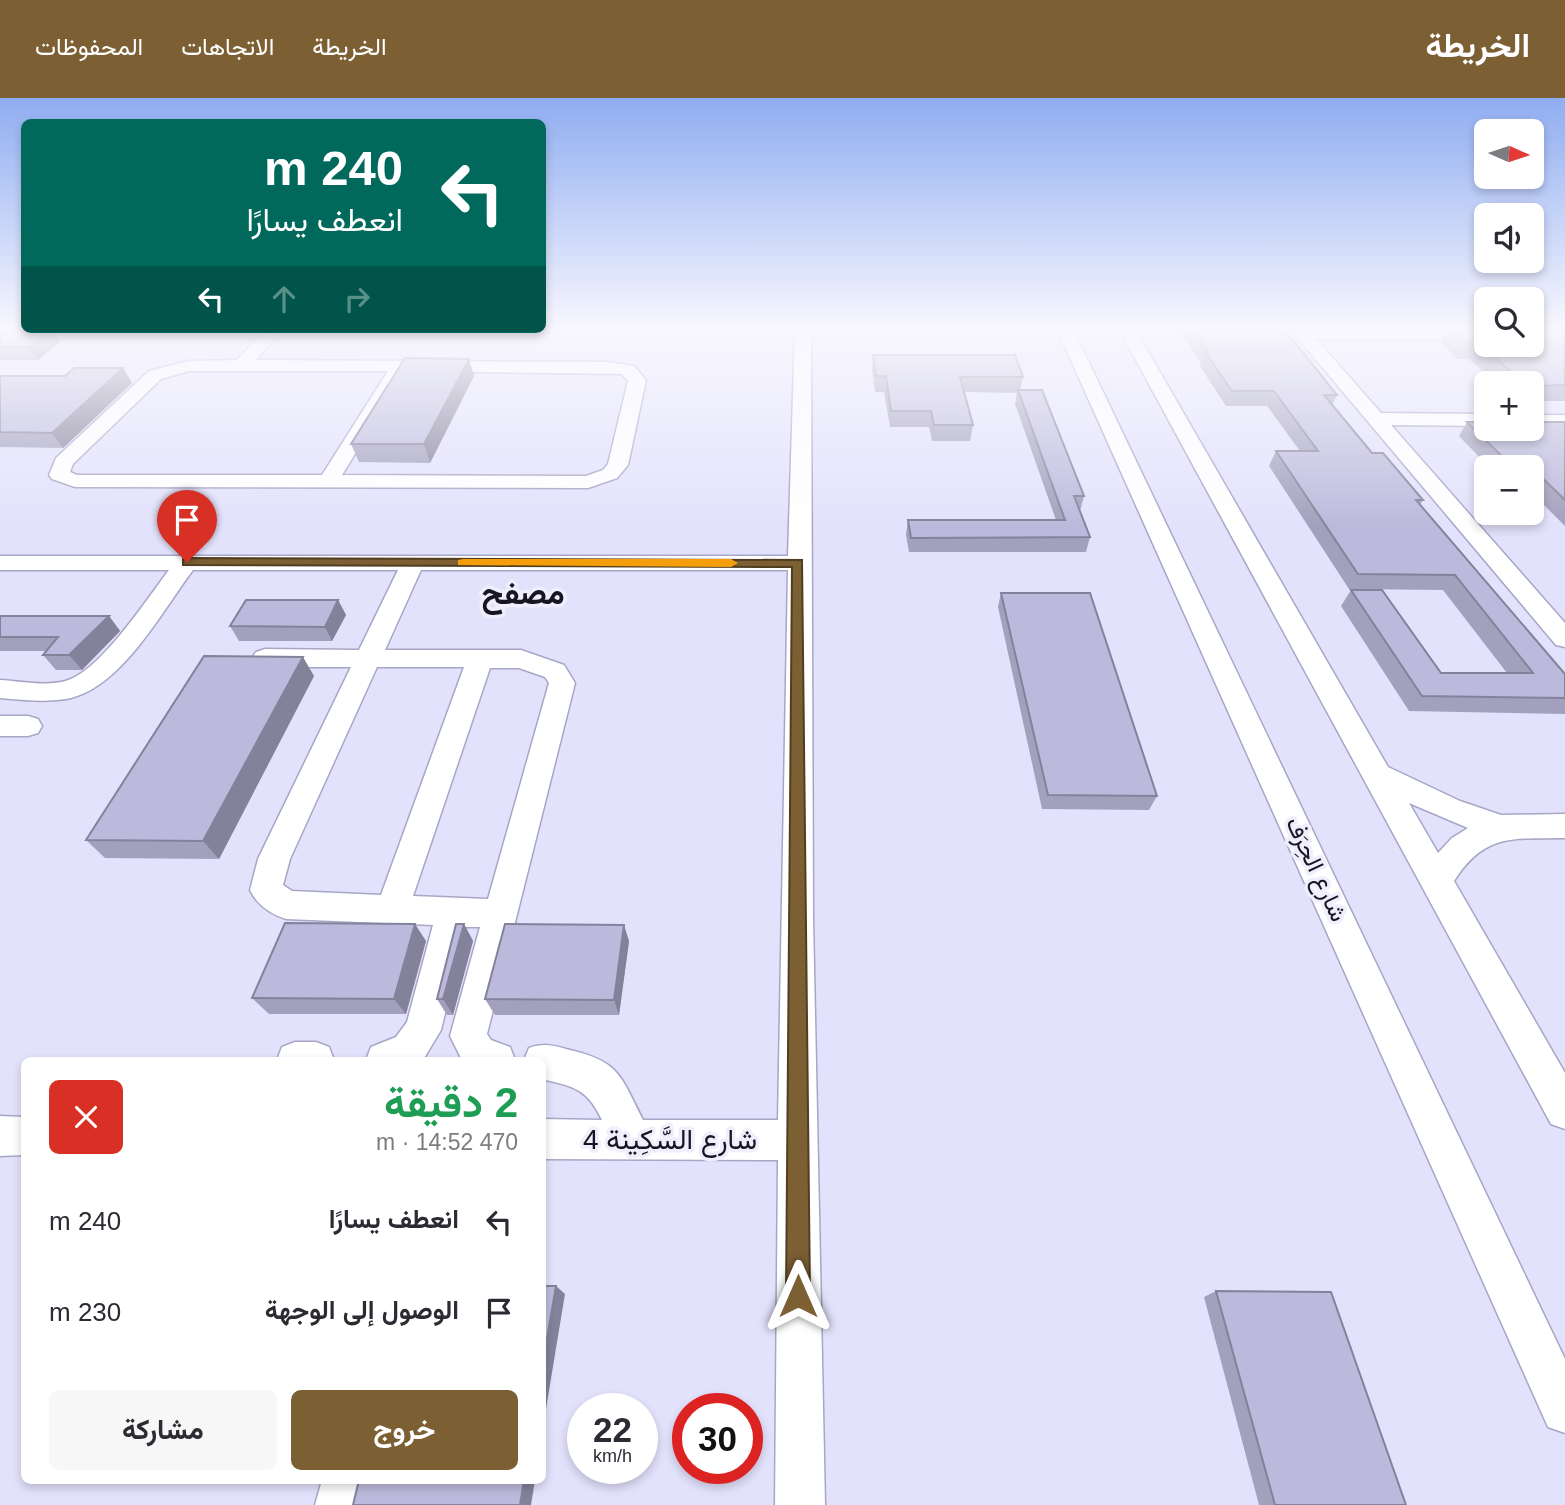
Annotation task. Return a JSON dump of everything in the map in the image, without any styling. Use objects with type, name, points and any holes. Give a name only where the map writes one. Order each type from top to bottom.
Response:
[{"type":"street","points":[[134,395],[63,462],[59,475],[75,481],[579,482],[604,477],[618,465],[634,395]]},
{"type":"street","points":[[327,482],[382,395]]},
{"type":"street","points":[[800,1505],[797,1140],[798,563],[802,395]]},
{"type":"street","name":"شارع الحِرَف","points":[[1091,395],[1296,822],[1565,1410]]},
{"type":"street","points":[[1165,395],[1565,1110]]},
{"type":"street","points":[[1355,395],[1565,639]]},
{"type":"street","points":[[1376,419],[1474,420]]},
{"type":"street","points":[[1544,421],[1565,421]]},
{"type":"street","points":[[0,690],[56,692],[82,684],[106,666],[187,562]]},
{"type":"street","points":[[413,562],[274,859],[266,890],[286,905],[501,914]]},
{"type":"street","points":[[0,563],[798,563]]},
{"type":"street","points":[[264,658],[521,659],[555,671],[562,683],[468,1036],[478,1053],[489,1057]]},
{"type":"street","points":[[392,910],[480,659]]},
{"type":"street","points":[[1376,774],[1450,809],[1501,827]]},
{"type":"street","points":[[1437,881],[1453,854],[1470,839],[1501,827],[1565,826]]},
{"type":"street","points":[[392,1057],[409,1050],[423,1030],[453,912]]},
{"type":"street","points":[[546,1062],[591,1073],[609,1092],[632,1139]]},
{"type":"street","points":[[0,1136],[21,1136]]},
{"type":"street","name":"شارع السَّكِينة 4","points":[[546,1139],[797,1140]]},
{"type":"street","points":[[340,1505],[346,1484]]},
{"type":"shaded area","points":[[0,395],[1474,395],[1474,441],[1544,441],[1544,395],[1565,395],[1565,1505],[0,1505]]},
{"type":"building","points":[[0,395],[94,395],[52,433],[0,432]]},
{"type":"building","points":[[382,395],[450,395],[424,444],[351,444]]},
{"type":"building","points":[[889,395],[965,395],[973,425],[934,425],[931,411],[891,411]]},
{"type":"building","points":[[1020,395],[1044,395],[1084,496],[1074,496],[1090,537],[911,538],[908,520],[1065,520]]},
{"type":"building","points":[[1277,395],[1337,395],[1324,395],[1372,453],[1383,453],[1423,500],[1416,500],[1565,674],[1565,698],[1422,696],[1351,590],[1382,590],[1441,673],[1533,673],[1455,575],[1358,574],[1276,451],[1318,451]]},
{"type":"building","points":[[1544,422],[1565,422],[1565,500],[1544,480],[1544,455],[1501,455],[1486,441],[1544,441]]},
{"type":"building","points":[[1001,593],[1090,593],[1157,796],[1048,795]]},
{"type":"building","points":[[246,600],[338,600],[325,627],[230,626]]},
{"type":"building","points":[[0,616],[109,616],[69,655],[43,655],[58,637],[0,637]]},
{"type":"building","points":[[204,656],[303,657],[203,841],[86,840]]},
{"type":"building","points":[[285,923],[415,924],[394,999],[252,998]]},
{"type":"building","points":[[456,924],[464,924],[443,999],[437,999]]},
{"type":"building","points":[[505,924],[624,925],[614,1000],[485,999]]},
{"type":"building","points":[[546,1286],[556,1286],[546,1345]]},
{"type":"building","points":[[1216,1291],[1331,1292],[1406,1505],[1275,1505]]},
{"type":"building","points":[[358,1484],[523,1484],[520,1505],[353,1505]]},
{"type":"slow traffic","points":[[463,562],[731,563]]},
{"type":"district","name":"مصفح","points":[[523,593]]},
{"type":"route","points":[[187,562],[798,563],[798,1296]]}]
